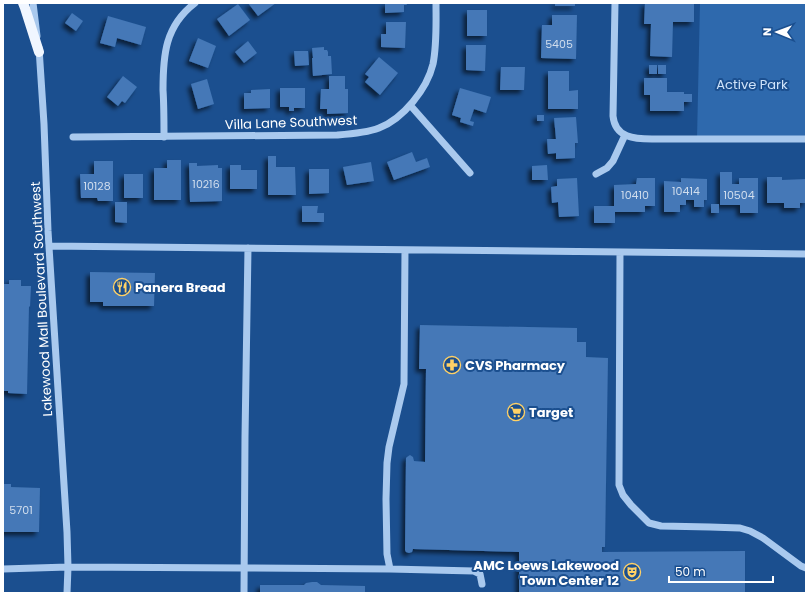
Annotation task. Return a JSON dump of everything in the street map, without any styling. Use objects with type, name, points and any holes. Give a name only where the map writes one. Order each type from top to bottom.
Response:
[{"type":"main road","points":[[23,3],[26,8],[39,52]]},
{"type":"street","name":"Lakewood Mall Boulevard Southwest","points":[[33,3],[39,52],[44,117],[48,231],[66,517],[68,568],[67,593]]},
{"type":"street","points":[[164,136],[163,74],[167,43],[177,21],[185,11],[195,3]]},
{"type":"street","name":"Villa Lane Southwest","points":[[73,137],[314,136],[354,134],[384,126],[396,118],[410,105],[422,90],[430,74],[435,48],[436,3]]},
{"type":"street","points":[[616,3],[613,110],[614,122],[622,133],[637,139],[806,139]]},
{"type":"street","points":[[410,105],[470,173]]},
{"type":"street","points":[[596,174],[607,168],[613,161],[622,133]]},
{"type":"street","points":[[49,246],[806,254]]},
{"type":"street","points":[[244,593],[248,248]]},
{"type":"street","points":[[390,569],[387,554],[387,463],[389,447],[404,384],[405,250]]},
{"type":"street","points":[[620,252],[619,485],[623,495],[649,523],[661,526],[710,526],[740,528],[750,531],[763,538],[801,566],[806,568]]},
{"type":"street","points":[[3,569],[245,568],[474,571],[480,574],[482,584]]},
{"type":"green space","name":"Active Park","points":[[700,3],[806,3],[806,139],[697,139]]},
{"type":"building","points":[[248,3],[276,3],[258,16]]},
{"type":"building","points":[[385,3],[406,3],[407,5],[404,5],[404,12],[385,13]]},
{"type":"building","points":[[555,3],[575,3],[575,6],[555,6]]},
{"type":"building","points":[[645,3],[694,4],[694,22],[673,22],[672,57],[650,56],[651,24],[644,24]]},
{"type":"building","points":[[238,4],[250,20],[229,36],[217,19]]},
{"type":"building","points":[[467,10],[487,10],[487,36],[467,36]]},
{"type":"building","points":[[72,13],[83,21],[76,31],[65,23]]},
{"type":"building","points":[[552,15],[577,15],[576,59],[541,58],[542,25],[552,25]]},
{"type":"building","points":[[108,16],[146,27],[141,45],[117,38],[115,47],[100,43]]},
{"type":"building","points":[[386,22],[406,22],[405,48],[381,47],[381,34],[386,34]]},
{"type":"building","points":[[198,38],[216,46],[208,68],[189,61]]},
{"type":"building","points":[[248,41],[257,53],[244,63],[235,52]]},
{"type":"building","points":[[466,45],[486,45],[485,71],[466,70]]},
{"type":"building","points":[[324,47],[324,50],[327,50],[328,52],[328,56],[331,56],[332,74],[313,76],[312,48]]},
{"type":"building","points":[[294,51],[308,51],[309,65],[295,66]]},
{"type":"building","points":[[379,57],[398,73],[380,95],[365,82],[369,77],[365,74]]},
{"type":"building","points":[[649,65],[657,65],[657,74],[649,74]]},
{"type":"building","points":[[658,65],[666,65],[666,74],[658,74]]},
{"type":"building","points":[[501,67],[525,67],[524,90],[500,90]]},
{"type":"building","points":[[548,71],[569,71],[569,91],[578,90],[578,109],[548,109]]},
{"type":"building","points":[[123,76],[137,87],[125,103],[122,101],[118,106],[107,97]]},
{"type":"building","points":[[329,76],[345,76],[345,89],[348,89],[348,113],[327,114],[327,109],[320,109],[321,89],[329,89]]},
{"type":"building","points":[[644,78],[667,78],[667,92],[684,92],[684,111],[650,111],[650,95],[644,95]]},
{"type":"building","points":[[207,79],[214,104],[198,109],[191,84]]},
{"type":"building","points":[[280,88],[305,88],[305,108],[294,108],[294,111],[289,111],[289,107],[280,107]]},
{"type":"building","points":[[460,88],[491,97],[486,113],[474,109],[470,121],[474,122],[473,126],[460,122],[461,118],[452,115]]},
{"type":"building","points":[[270,89],[270,108],[244,109],[244,93],[251,93],[251,90]]},
{"type":"building","points":[[684,94],[692,94],[692,102],[684,102]]},
{"type":"building","points":[[537,115],[544,115],[544,121],[537,121]]},
{"type":"building","points":[[576,117],[578,143],[575,143],[575,158],[556,159],[556,153],[548,154],[547,139],[556,139],[554,118]]},
{"type":"building","points":[[412,152],[416,162],[427,158],[430,167],[394,180],[387,162]]},
{"type":"building","points":[[268,156],[276,156],[276,167],[295,167],[296,195],[268,195]]},
{"type":"building","points":[[167,160],[181,160],[181,200],[154,200],[154,168],[167,168]]},
{"type":"building","points":[[94,161],[113,161],[113,201],[98,201],[97,198],[81,198],[80,174],[94,174]]},
{"type":"building","points":[[371,162],[374,181],[347,185],[343,167]]},
{"type":"building","points":[[189,163],[197,163],[197,166],[218,165],[218,168],[222,168],[222,201],[190,202]]},
{"type":"building","points":[[230,165],[241,165],[241,170],[257,170],[257,189],[230,189]]},
{"type":"building","points":[[547,165],[548,180],[532,180],[532,166]]},
{"type":"building","points":[[309,169],[329,169],[329,193],[309,194]]},
{"type":"building","points":[[720,172],[732,172],[732,184],[739,184],[739,178],[758,178],[758,213],[740,213],[740,205],[720,205]]},
{"type":"building","points":[[124,174],[143,174],[143,198],[124,198]]},
{"type":"building","points":[[767,177],[782,177],[782,180],[806,179],[806,203],[800,203],[800,208],[784,208],[784,203],[767,203]]},
{"type":"building","points":[[577,178],[579,216],[559,217],[558,202],[552,203],[551,187],[557,186],[557,179]]},
{"type":"building","points":[[637,178],[655,178],[655,206],[645,206],[645,212],[615,212],[615,223],[594,223],[594,206],[614,206],[614,185],[636,184]]},
{"type":"building","points":[[681,178],[707,179],[707,200],[704,200],[704,207],[694,207],[694,200],[686,200],[686,205],[680,205],[680,212],[664,212],[664,181],[681,182]]},
{"type":"building","points":[[115,202],[127,202],[127,223],[115,222]]},
{"type":"building","points":[[711,204],[719,204],[719,213],[711,213]]},
{"type":"building","points":[[302,206],[318,206],[317,213],[324,213],[324,222],[302,222]]},
{"type":"building","name":"Panera Bread","points":[[90,272],[155,273],[154,306],[103,306],[103,302],[90,302]]},
{"type":"building","points":[[9,280],[21,280],[21,286],[31,286],[30,307],[29,306],[27,394],[8,393],[8,391],[3,391],[3,284],[9,284]]},
{"type":"building","name":"Target","points":[[420,325],[577,328],[577,342],[586,342],[586,357],[608,358],[605,547],[602,547],[602,552],[745,551],[745,593],[519,593],[519,552],[413,549],[412,552],[406,552],[406,458],[410,455],[413,457],[414,461],[425,462],[426,369],[419,369]]},
{"type":"building","points":[[3,484],[11,484],[11,487],[40,488],[39,532],[3,532]]},
{"type":"building","points":[[317,582],[321,585],[365,586],[365,593],[260,593],[260,585],[304,585]]},
{"type":"place","name":"Panera Bread","points":[[122,287]]},
{"type":"place","name":"CVS Pharmacy","points":[[452,365]]},
{"type":"place","name":"Target","points":[[516,412]]},
{"type":"place","name":"AMC Loews Lakewood Town Center 12","points":[[632,572]]}]
